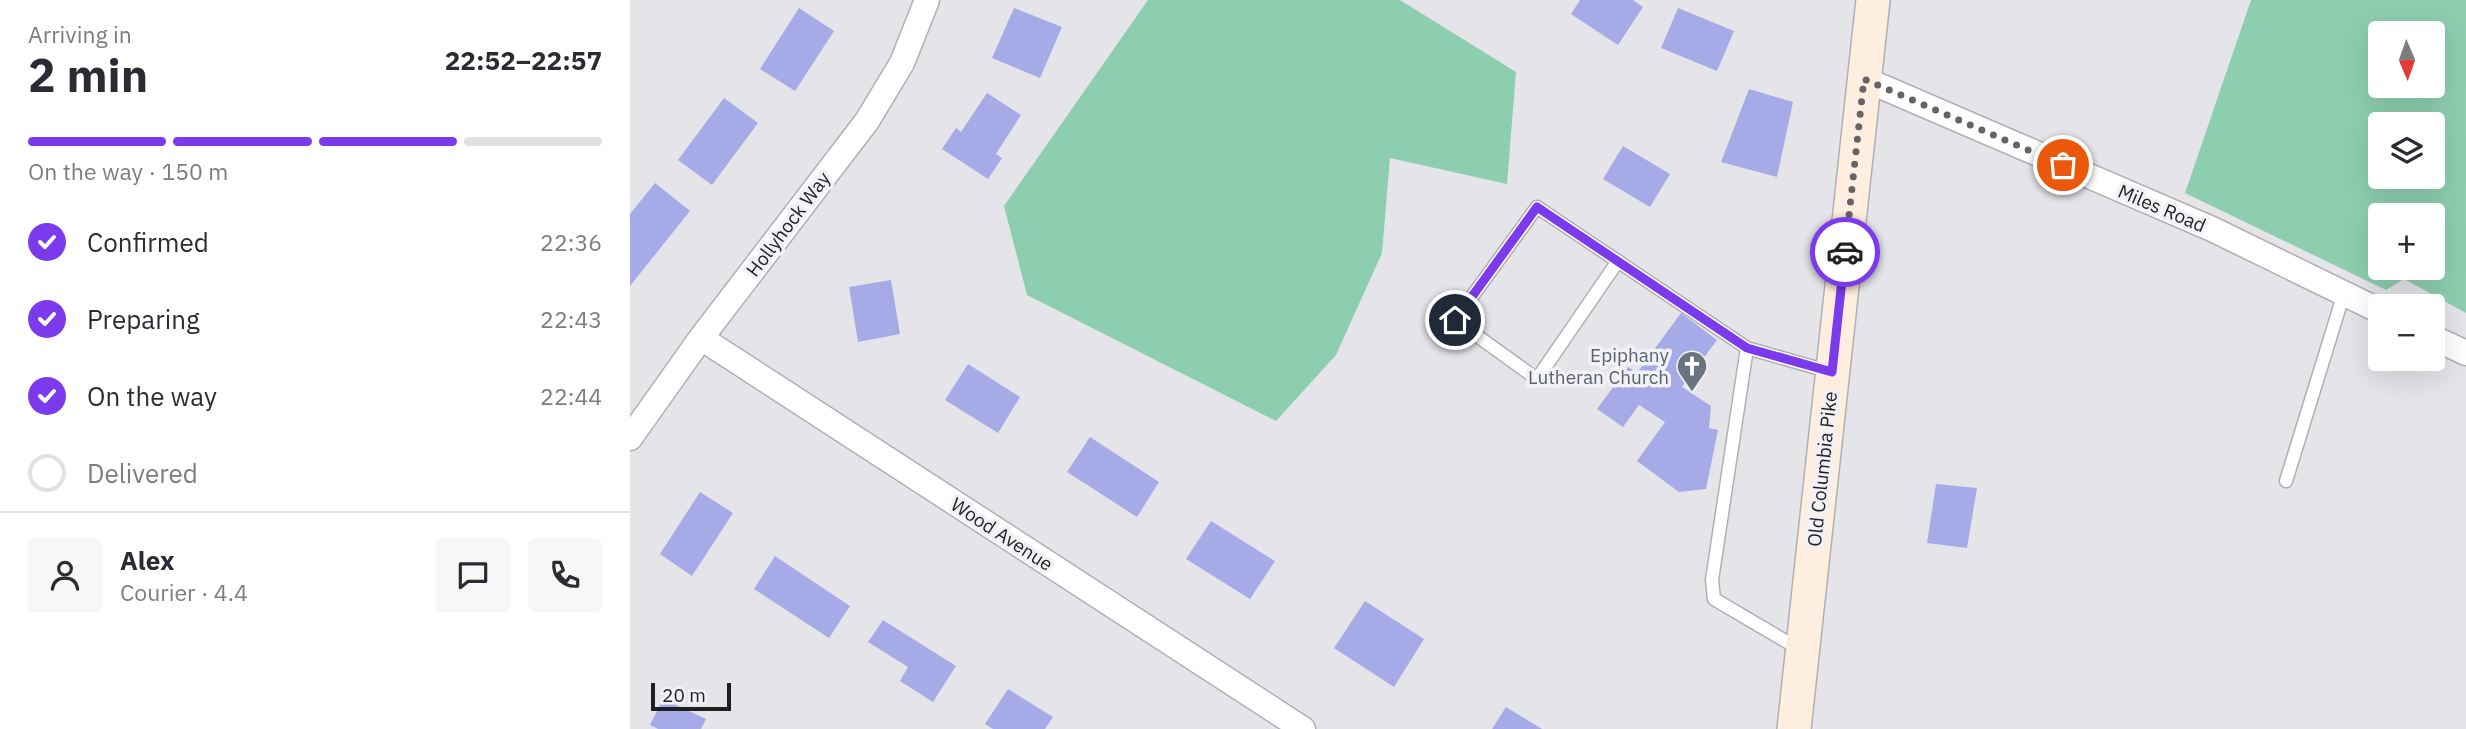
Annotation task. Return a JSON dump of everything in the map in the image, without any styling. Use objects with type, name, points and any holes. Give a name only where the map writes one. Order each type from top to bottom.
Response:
[{"type":"main road","name":"Old Columbia Pike","points":[[1794,729],[1873,0]]},
{"type":"street","name":"Hollyhock Way","points":[[630,438],[701,338],[867,121],[902,63],[927,0]]},
{"type":"street","name":"Miles Road","points":[[1864,79],[2212,229],[2368,305]]},
{"type":"street","name":"Wood Avenue","points":[[701,338],[1303,729]]},
{"type":"street","points":[[2445,343],[2466,353]]},
{"type":"lane","points":[[1618,261],[1537,379],[1455,320],[1537,207],[1618,261],[1747,348],[1832,372]]},
{"type":"lane","points":[[2286,481],[2344,293]]},
{"type":"lane","points":[[1747,348],[1712,580],[1714,598],[1803,651]]},
{"type":"green space","points":[[1148,0],[1400,0],[1516,72],[1507,184],[1390,158],[1382,253],[1336,355],[1276,421],[1027,295],[1004,206]]},
{"type":"green space","points":[[2251,0],[2466,0],[2466,313],[2445,301],[2445,294],[2431,294],[2406,280],[2445,280],[2445,203],[2368,203],[2368,280],[2402,280],[2386,290],[2185,193]]},
{"type":"building","points":[[1580,0],[1633,0],[1643,7],[1618,45],[1571,14]]},
{"type":"building","points":[[799,8],[834,31],[795,91],[760,69]]},
{"type":"building","points":[[1014,8],[1062,27],[1040,78],[992,58]]},
{"type":"building","points":[[1678,8],[1734,31],[1717,71],[1661,48]]},
{"type":"building","points":[[1749,89],[1793,102],[1777,177],[1721,162]]},
{"type":"building","points":[[987,93],[1021,115],[996,154],[1002,158],[988,179],[942,149],[956,128],[961,132]]},
{"type":"building","points":[[724,98],[758,123],[712,185],[678,160]]},
{"type":"building","points":[[1623,146],[1670,174],[1650,207],[1603,179]]},
{"type":"building","points":[[655,183],[690,211],[630,286],[630,214]]},
{"type":"building","points":[[891,280],[900,334],[858,342],[849,287]]},
{"type":"building","points":[[1681,313],[1717,340],[1682,387],[1711,406],[1709,428],[1718,430],[1706,489],[1679,492],[1637,461],[1665,422],[1639,405],[1623,427],[1597,409],[1628,367],[1637,373]]},
{"type":"building","points":[[968,364],[1020,397],[998,433],[945,400]]},
{"type":"building","points":[[1090,437],[1159,482],[1137,517],[1067,472]]},
{"type":"building","points":[[1936,484],[1977,488],[1967,548],[1927,543]]},
{"type":"building","points":[[700,492],[733,513],[692,576],[660,554]]},
{"type":"building","points":[[1211,521],[1275,561],[1250,599],[1186,559]]},
{"type":"building","points":[[775,556],[850,606],[829,638],[754,589]]},
{"type":"building","points":[[1365,601],[1424,639],[1394,687],[1334,648]]},
{"type":"building","points":[[883,620],[956,666],[933,702],[900,681],[908,667],[868,642]]},
{"type":"building","points":[[1008,689],[1053,717],[1045,729],[993,729],[985,724]]},
{"type":"building","points":[[663,699],[706,719],[701,729],[658,729],[650,725]]},
{"type":"building","points":[[1506,707],[1542,729],[1492,729]]},
{"type":"way so far","points":[[1845,252],[1864,79],[2063,165]]},
{"type":"place","name":"Epiphany Lutheran Church","points":[[1692,393]]},
{"type":"route","points":[[1455,320],[1537,207],[1747,348],[1832,372],[1845,252]]}]
